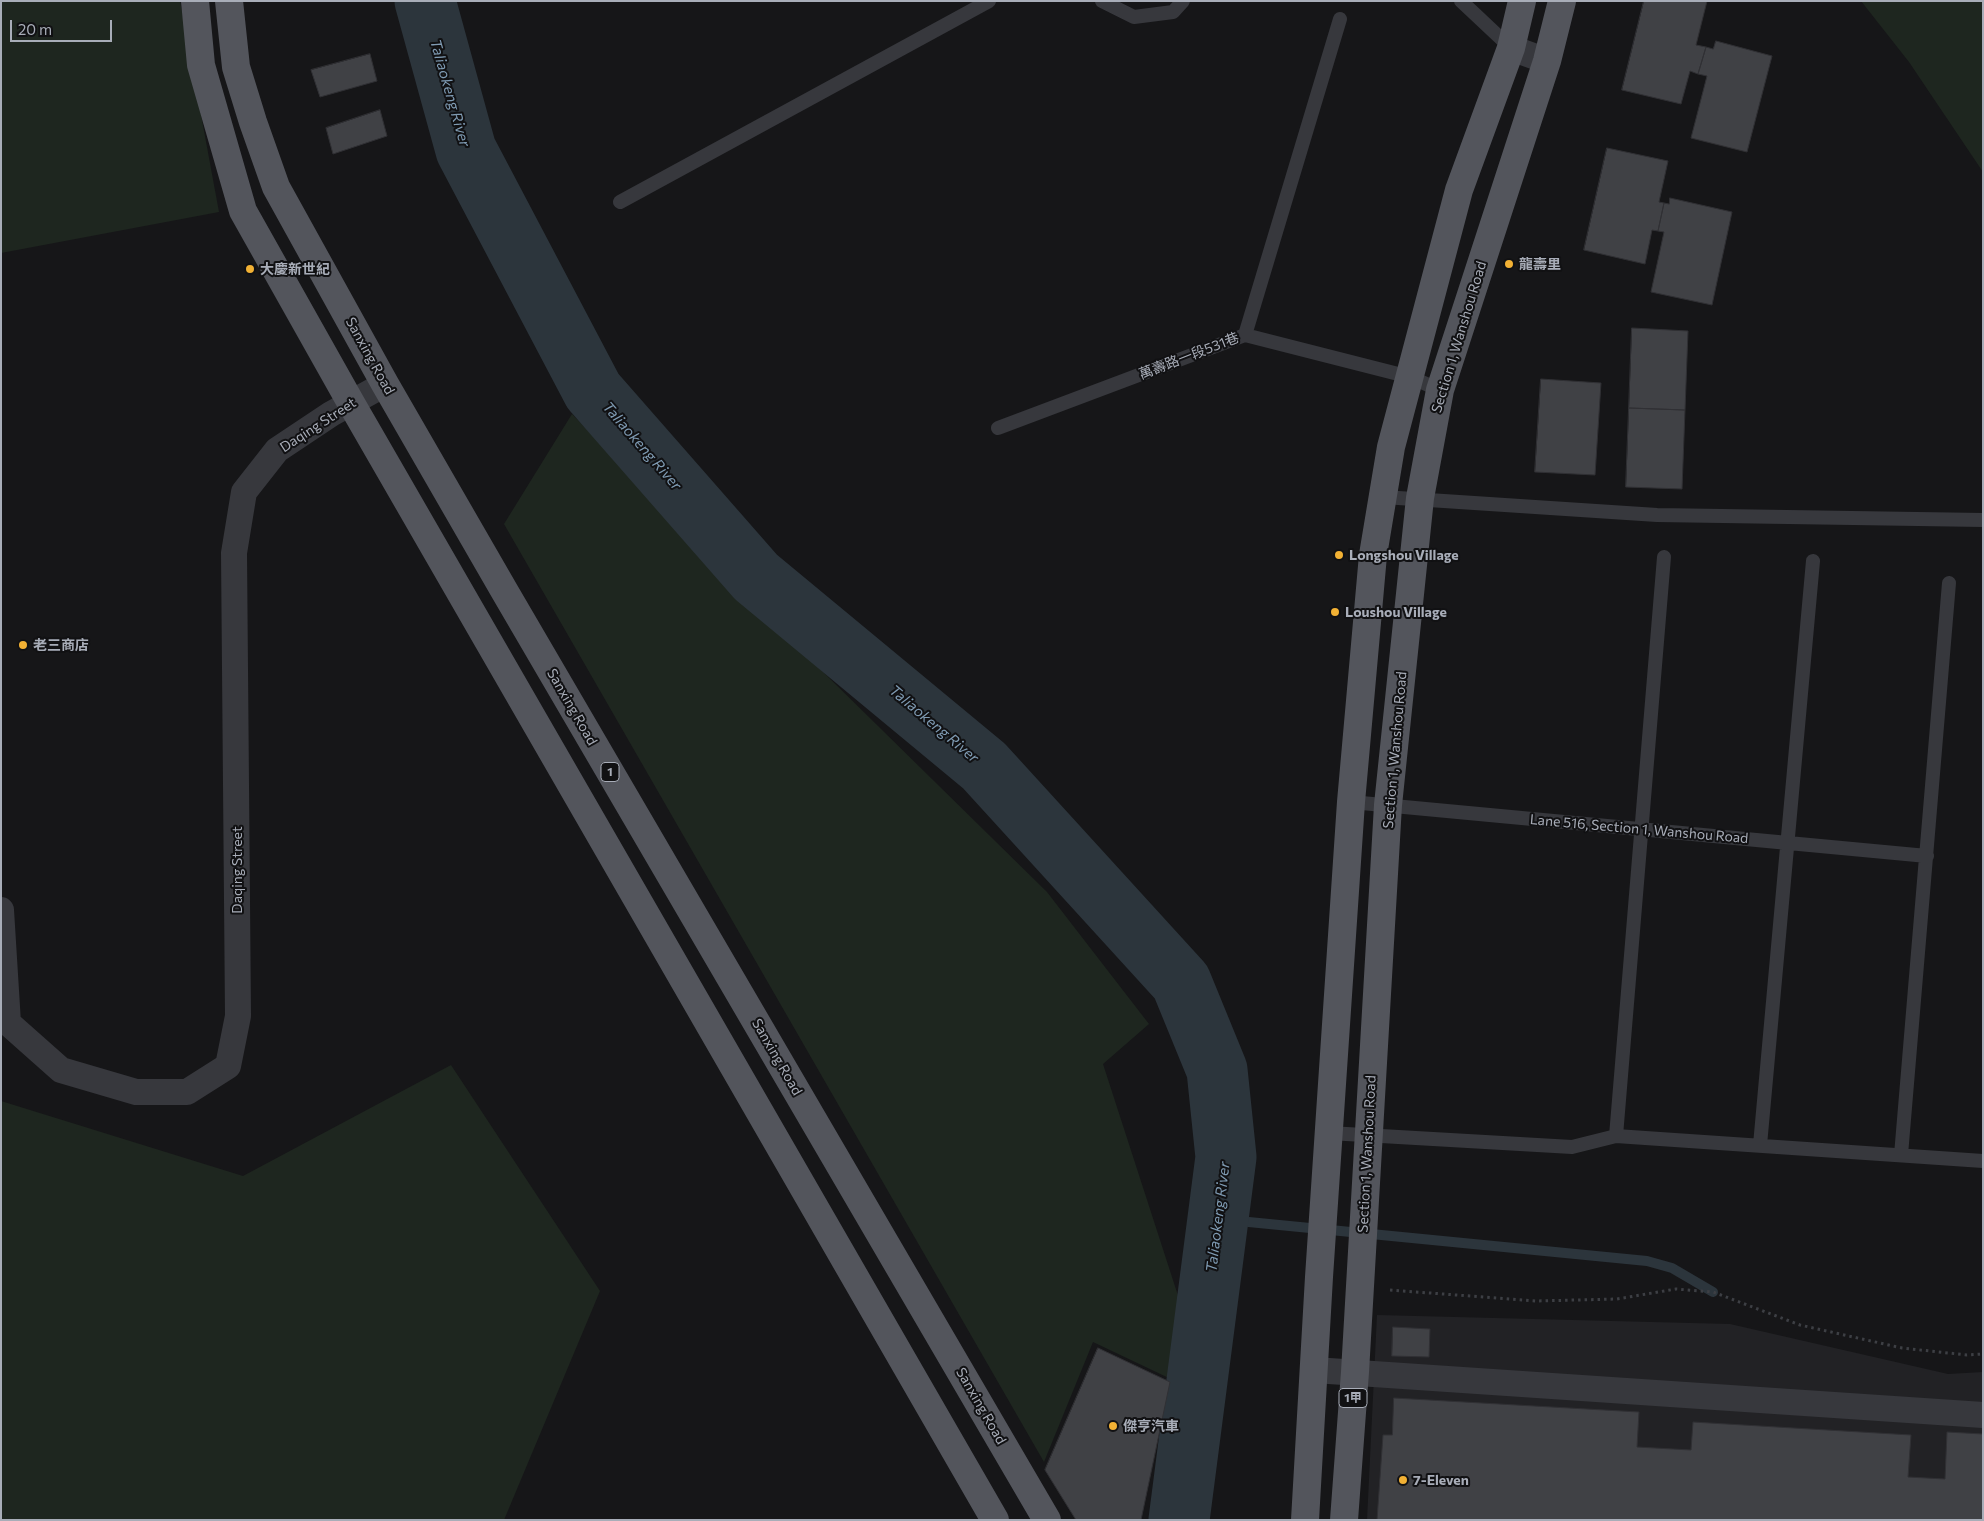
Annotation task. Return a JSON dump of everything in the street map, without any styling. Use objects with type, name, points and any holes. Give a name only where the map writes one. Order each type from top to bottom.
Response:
[{"type":"main road","points":[[195,1],[200,65],[243,210],[351,403],[995,1520]]},
{"type":"main road","name":"Sanxing Road","points":[[229,1],[236,67],[252,122],[276,187],[385,384],[1047,1520]]},
{"type":"main road","points":[[1305,1520],[1319,1276],[1351,802],[1373,554],[1391,447],[1459,190],[1510,48],[1522,1]]},
{"type":"main road","name":"Section 1, Wanshou Road","points":[[1344,1520],[1355,1372],[1388,805],[1420,498],[1440,390],[1547,61],[1562,1]]},
{"type":"street","points":[[1510,48],[1547,61]]},
{"type":"street","name":"Daqing Street","points":[[1,910],[8,1023],[61,1070],[136,1092],[187,1092],[228,1066],[238,1016],[234,553],[244,492],[277,450],[330,414],[385,384]]},
{"type":"street","points":[[1314,1370],[1983,1415]]},
{"type":"lane","points":[[620,202],[989,1]]},
{"type":"lane","points":[[1102,1],[1134,17],[1173,12],[1183,1]]},
{"type":"lane","points":[[1461,1],[1510,48]]},
{"type":"lane","points":[[1245,335],[1340,20]]},
{"type":"lane","name":"萬壽路一段531巷","points":[[998,428],[1245,335],[1410,377],[1440,390]]},
{"type":"lane","points":[[1383,497],[1657,515],[1983,520]]},
{"type":"lane","points":[[1616,1136],[1664,557]]},
{"type":"lane","points":[[1760,1145],[1814,561]]},
{"type":"lane","points":[[1901,1156],[1949,583]]},
{"type":"lane","name":"Lane 516, Section 1, Wanshou Road","points":[[1351,802],[1926,856]]},
{"type":"lane","points":[[1329,1133],[1572,1147],[1616,1136],[1983,1161]]},
{"type":"path","points":[[1359,1282],[1536,1301],[1617,1299],[1676,1289],[1714,1292],[1810,1328],[1902,1348],[1967,1355],[1983,1354]]},
{"type":"shaded area","points":[[1,1],[180,1],[219,212],[1,253]]},
{"type":"shaded area","points":[[1861,1],[1983,1],[1983,172],[1909,62]]},
{"type":"shaded area","points":[[572,414],[766,616],[1047,892],[1149,1024],[1103,1064],[1183,1311],[1173,1380],[1093,1342],[1044,1462],[504,524]]},
{"type":"shaded area","points":[[451,1065],[600,1291],[504,1520],[1,1520],[1,1101],[243,1176]]},
{"type":"shaded area","points":[[1377,1315],[1730,1324],[1948,1374],[1983,1372],[1983,1520],[1367,1520]]},
{"type":"building","points":[[1644,1],[1707,1],[1696,45],[1706,47],[1698,74],[1690,71],[1681,104],[1622,90]]},
{"type":"building","points":[[1716,41],[1772,56],[1747,152],[1691,138],[1707,76],[1698,74],[1706,47],[1713,49]]},
{"type":"building","points":[[370,54],[377,81],[320,97],[311,70]]},
{"type":"building","points":[[380,110],[387,136],[333,154],[326,128]]},
{"type":"building","points":[[1607,148],[1668,161],[1659,202],[1664,203],[1658,231],[1652,230],[1645,264],[1584,250]]},
{"type":"building","points":[[1670,198],[1732,212],[1712,305],[1651,292],[1664,232],[1658,231],[1664,203],[1669,204]]},
{"type":"building","points":[[1632,328],[1688,331],[1685,410],[1629,408]]},
{"type":"building","points":[[1541,379],[1601,383],[1595,475],[1535,472]]},
{"type":"building","points":[[1629,408],[1685,410],[1682,489],[1626,487]]},
{"type":"building","points":[[1393,1327],[1430,1329],[1429,1357],[1392,1356]]},
{"type":"building","name":"傑亨汽車","points":[[1098,1348],[1170,1382],[1141,1520],[1076,1520],[1045,1470]]},
{"type":"building","points":[[1394,1398],[1639,1412],[1637,1447],[1691,1450],[1693,1422],[1911,1435],[1908,1477],[1945,1479],[1947,1432],[1983,1434],[1983,1520],[1377,1520],[1383,1435],[1392,1435]]},
{"type":"waterway","name":"Taliaokeng River","points":[[425,1],[466,150],[593,391],[756,577],[984,766],[1181,982],[1217,1070],[1226,1157],[1179,1520]]},
{"type":"waterway","points":[[1218,1219],[1647,1261],[1672,1268],[1713,1292]]},
{"type":"place","name":"龍壽里","points":[[1509,264]]},
{"type":"place","name":"大慶新世紀","points":[[250,269]]},
{"type":"place","name":"Longshou Village","points":[[1339,555]]},
{"type":"place","name":"Loushou Village","points":[[1335,612]]},
{"type":"place","name":"老三商店","points":[[23,645]]},
{"type":"place","name":"傑亨汽車","points":[[1113,1426]]},
{"type":"place","name":"7-Eleven","points":[[1403,1480]]}]
